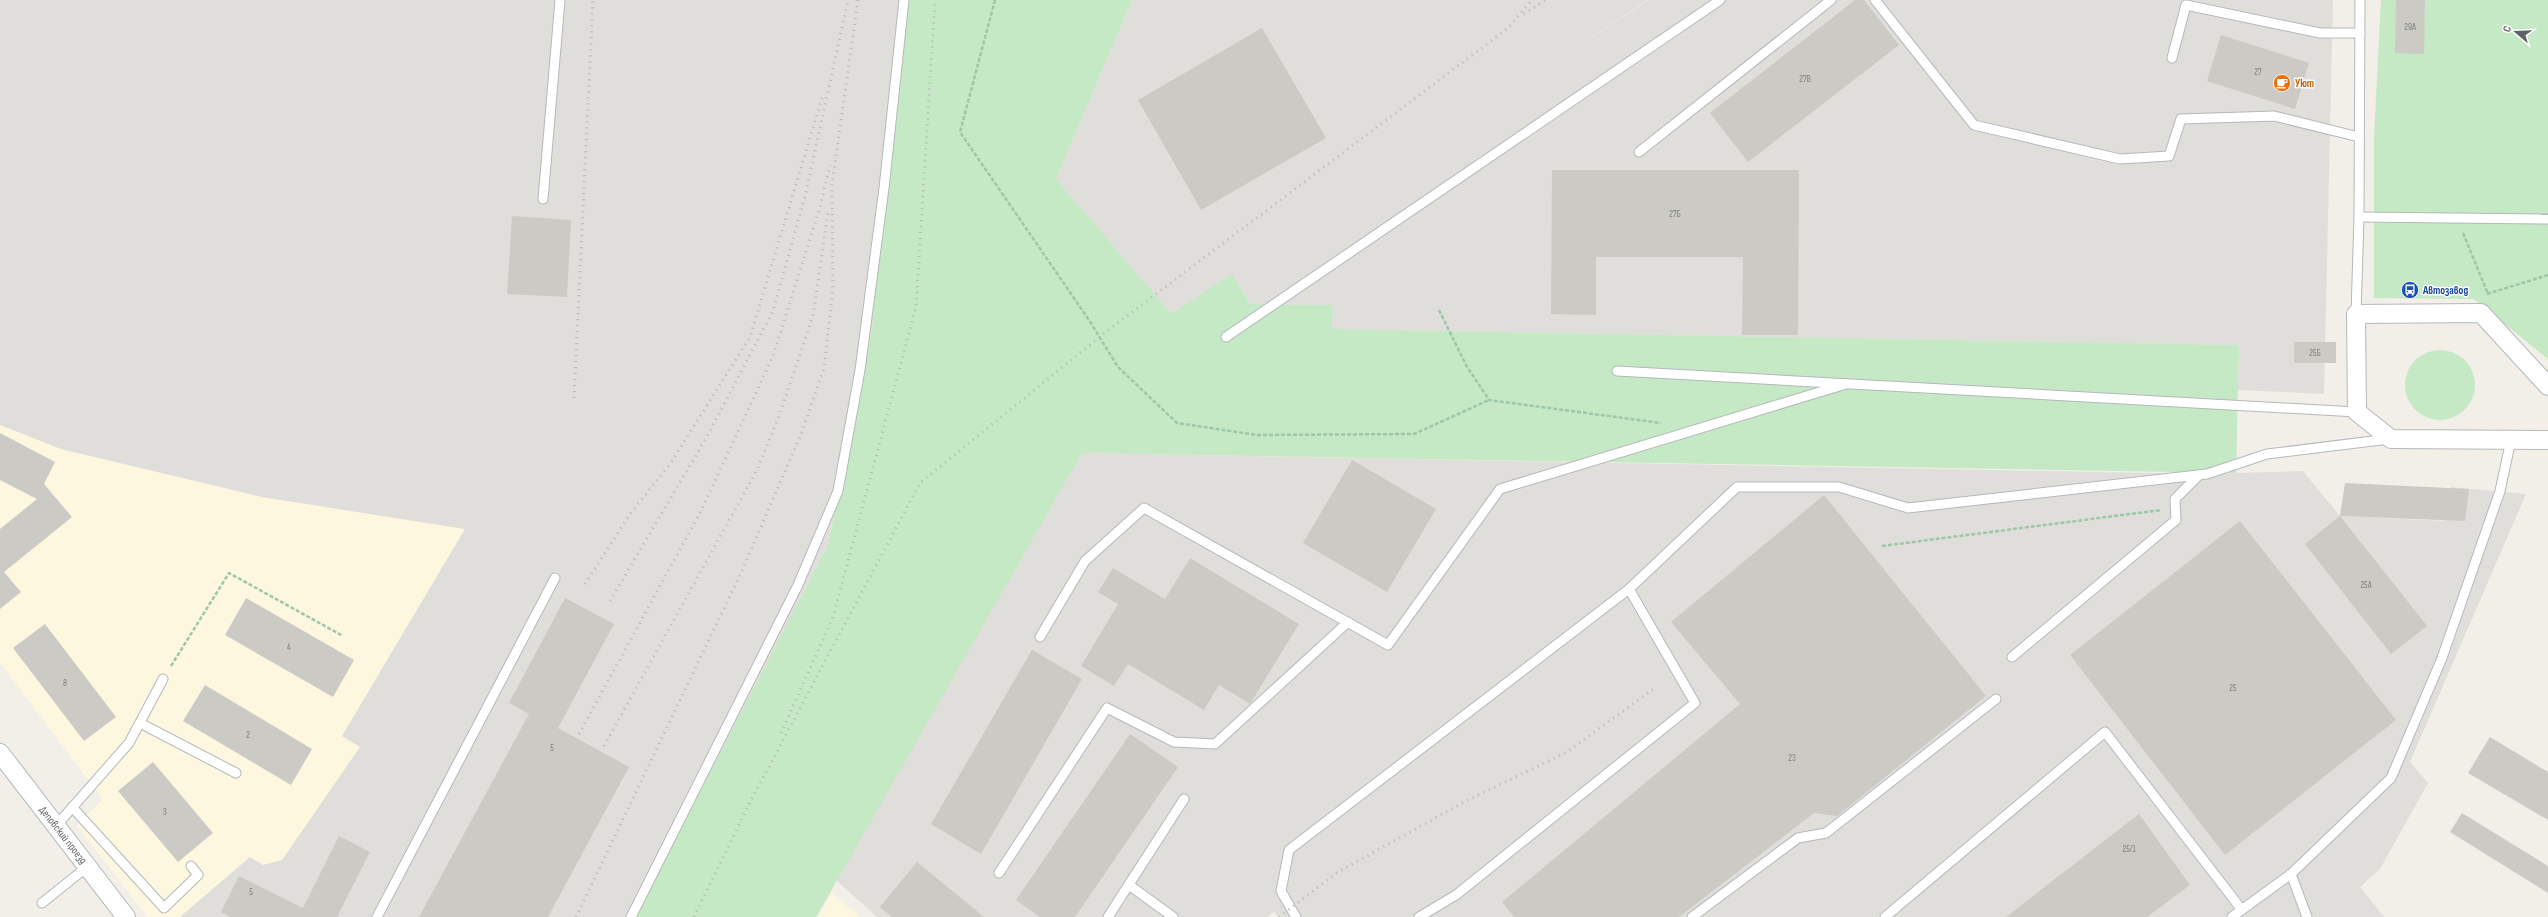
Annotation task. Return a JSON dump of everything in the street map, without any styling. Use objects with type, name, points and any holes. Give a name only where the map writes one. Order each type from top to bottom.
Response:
[{"type":"street","points":[[2548,386],[2481,313],[2356,314],[2357,412],[2391,439],[2548,440]]},
{"type":"street","name":"Деповский проезд","points":[[0,753],[126,917]]},
{"type":"lane","points":[[543,199],[560,0]]},
{"type":"lane","points":[[631,917],[798,585],[838,491],[860,370],[881,212],[904,0]]},
{"type":"lane","points":[[1226,337],[1720,0]]},
{"type":"lane","points":[[1639,152],[1831,0]]},
{"type":"lane","points":[[1875,0],[1974,125],[2120,159],[2169,156],[2181,119],[2274,116],[2359,137]]},
{"type":"lane","points":[[2356,314],[2359,217],[2360,0]]},
{"type":"lane","points":[[2172,58],[2186,5],[2320,33],[2360,33]]},
{"type":"lane","points":[[2359,217],[2548,219]]},
{"type":"lane","points":[[1617,371],[2357,412]]},
{"type":"lane","points":[[1040,638],[1085,561],[1144,508],[1388,645],[1500,489],[1846,384]]},
{"type":"lane","points":[[1296,917],[1281,891],[1289,850],[1629,589],[1737,487],[1839,487],[1908,508],[2199,475],[2267,454],[2391,439]]},
{"type":"lane","points":[[2232,917],[2291,874],[2390,778],[2444,651],[2500,492],[2511,440]]},
{"type":"lane","points":[[2012,656],[2176,520],[2175,499],[2199,475]]},
{"type":"lane","points":[[377,917],[555,578]]},
{"type":"lane","points":[[1419,917],[1456,895],[1695,703],[1629,589]]},
{"type":"lane","points":[[999,873],[1107,708],[1174,742],[1215,744],[1348,622]]},
{"type":"lane","points":[[56,826],[129,743],[163,678]]},
{"type":"lane","points":[[1692,917],[1798,838],[1826,834],[1996,699]]},
{"type":"lane","points":[[140,723],[236,773]]},
{"type":"lane","points":[[1885,917],[2104,732],[2242,910]]},
{"type":"lane","points":[[1108,917],[1184,799]]},
{"type":"lane","points":[[72,807],[164,908],[198,874],[191,866]]},
{"type":"lane","points":[[42,902],[87,867]]},
{"type":"lane","points":[[2291,874],[2307,917]]},
{"type":"lane","points":[[1129,885],[1172,917]]},
{"type":"path","points":[[995,0],[960,132],[1089,320],[1118,366],[1177,422],[1257,434],[1414,434],[1489,400],[1662,423]]},
{"type":"path","points":[[2457,218],[2488,294],[2481,313]]},
{"type":"path","points":[[2488,294],[2548,275]]},
{"type":"path","points":[[1439,310],[1466,365],[1489,400]]},
{"type":"path","points":[[1882,546],[2176,508]]},
{"type":"path","points":[[163,678],[229,573],[343,636]]},
{"type":"shaded area","points":[[0,0],[901,0],[872,329],[828,545],[635,917],[180,917],[250,857],[263,865],[282,860],[360,747],[342,736],[465,529],[262,497],[61,449],[0,425]]},
{"type":"shaded area","points":[[1132,0],[1648,0],[1525,81],[1649,0],[2333,0],[2324,394],[2238,390],[2239,345],[1332,329],[1333,305],[1250,304],[1232,274],[1171,315],[1056,179]]},
{"type":"shaded area","points":[[0,425],[61,449],[262,497],[465,529],[342,736],[360,747],[282,861],[263,865],[250,857],[180,917],[148,917],[77,826],[103,799],[0,663]]},
{"type":"shaded area","points":[[1082,453],[2207,474],[2303,471],[2340,516],[2445,521],[2451,487],[2526,494],[2410,762],[2428,783],[2380,869],[2360,887],[2384,917],[1278,917],[1274,912],[1267,917],[877,917],[836,880]]},
{"type":"shaded area","points":[[832,893],[860,917],[818,917]]},
{"type":"green space","points":[[901,0],[1132,0],[1056,179],[1171,314],[1232,274],[1250,304],[1333,305],[1332,329],[2239,345],[2236,473],[1082,453],[816,917],[635,917],[828,545],[872,329]]},
{"type":"green space","points":[[2381,0],[2548,0],[2548,359],[2474,299],[2374,298],[2374,137]]},
{"type":"green space","points":[[2440,350],[2459,356],[2469,366],[2475,385],[2469,404],[2459,414],[2440,420],[2421,414],[2411,404],[2405,385],[2411,366],[2421,356]]},
{"type":"building","points":[[1855,0],[1864,0],[1899,45],[1748,162],[1710,113]]},
{"type":"building","points":[[2396,0],[2425,0],[2424,54],[2395,53]]},
{"type":"building","points":[[1262,28],[1326,138],[1201,210],[1138,100]]},
{"type":"building","points":[[2221,35],[2309,63],[2295,109],[2207,81]]},
{"type":"building","points":[[1552,170],[1799,170],[1798,335],[1742,335],[1743,257],[1596,257],[1596,315],[1551,314]]},
{"type":"building","points":[[512,216],[571,220],[567,297],[507,294]]},
{"type":"building","points":[[2294,342],[2336,342],[2336,363],[2294,363]]},
{"type":"building","points":[[0,433],[55,462],[44,484],[72,517],[4,572],[21,592],[0,609],[0,529],[37,499],[0,480]]},
{"type":"building","points":[[1352,460],[1436,509],[1387,592],[1303,543]]},
{"type":"building","points":[[2345,483],[2469,489],[2465,521],[2340,516]]},
{"type":"building","points":[[1824,495],[1986,696],[1837,816],[1814,813],[1679,917],[1514,917],[1502,902],[1740,704],[1671,622]]},
{"type":"building","points":[[2340,516],[2427,626],[2391,654],[2305,544]]},
{"type":"building","points":[[2240,521],[2396,720],[2225,855],[2070,655]]},
{"type":"building","points":[[1190,558],[1299,624],[1250,704],[1219,685],[1204,710],[1128,664],[1114,686],[1081,666],[1118,604],[1098,592],[1113,568],[1165,599]]},
{"type":"building","points":[[246,598],[354,660],[333,697],[225,635]]},
{"type":"building","points":[[565,598],[614,624],[558,728],[629,767],[548,917],[419,917],[529,714],[509,703]]},
{"type":"building","points":[[45,624],[116,717],[84,741],[13,648]]},
{"type":"building","points":[[1032,650],[1082,679],[981,854],[931,824]]},
{"type":"building","points":[[205,685],[312,749],[291,785],[183,721]]},
{"type":"building","points":[[1130,734],[1178,767],[1075,917],[1040,917],[1016,900]]},
{"type":"building","points":[[2490,737],[2548,772],[2548,820],[2468,773]]},
{"type":"building","points":[[153,762],[213,833],[178,862],[118,791]]},
{"type":"building","points":[[2462,813],[2548,866],[2548,893],[2450,832]]},
{"type":"building","points":[[2139,814],[2190,885],[2147,917],[2006,917]]},
{"type":"building","points":[[339,836],[370,852],[337,917],[230,917],[221,912],[239,876],[303,908]]},
{"type":"building","points":[[917,862],[984,917],[892,917],[880,907]]},
{"type":"railway","points":[[574,398],[593,0]]},
{"type":"railway","points":[[610,601],[705,440],[773,311],[806,192],[848,0]]},
{"type":"railway","points":[[576,917],[740,575],[802,432],[824,368],[833,288],[832,185],[858,0]]},
{"type":"railway","points":[[781,733],[833,617],[916,307],[935,0]]},
{"type":"railway","points":[[749,804],[920,483],[1107,331],[1508,28],[1532,0]]},
{"type":"railway","points":[[1524,14],[1545,0]]},
{"type":"railway","points":[[585,584],[630,514],[670,464],[750,337],[823,95]]},
{"type":"railway","points":[[579,734],[701,511],[773,356],[820,207],[830,165]]},
{"type":"railway","points":[[604,746],[757,470],[779,416],[813,316],[828,212]]},
{"type":"railway","points":[[1279,917],[1338,872],[1466,801],[1567,752],[1656,687]]},
{"type":"railway","points":[[694,917],[751,800]]},
{"type":"place","name":"Уют","points":[[2282,83]]},
{"type":"place","name":"Автозавод","points":[[2410,290]]}]
